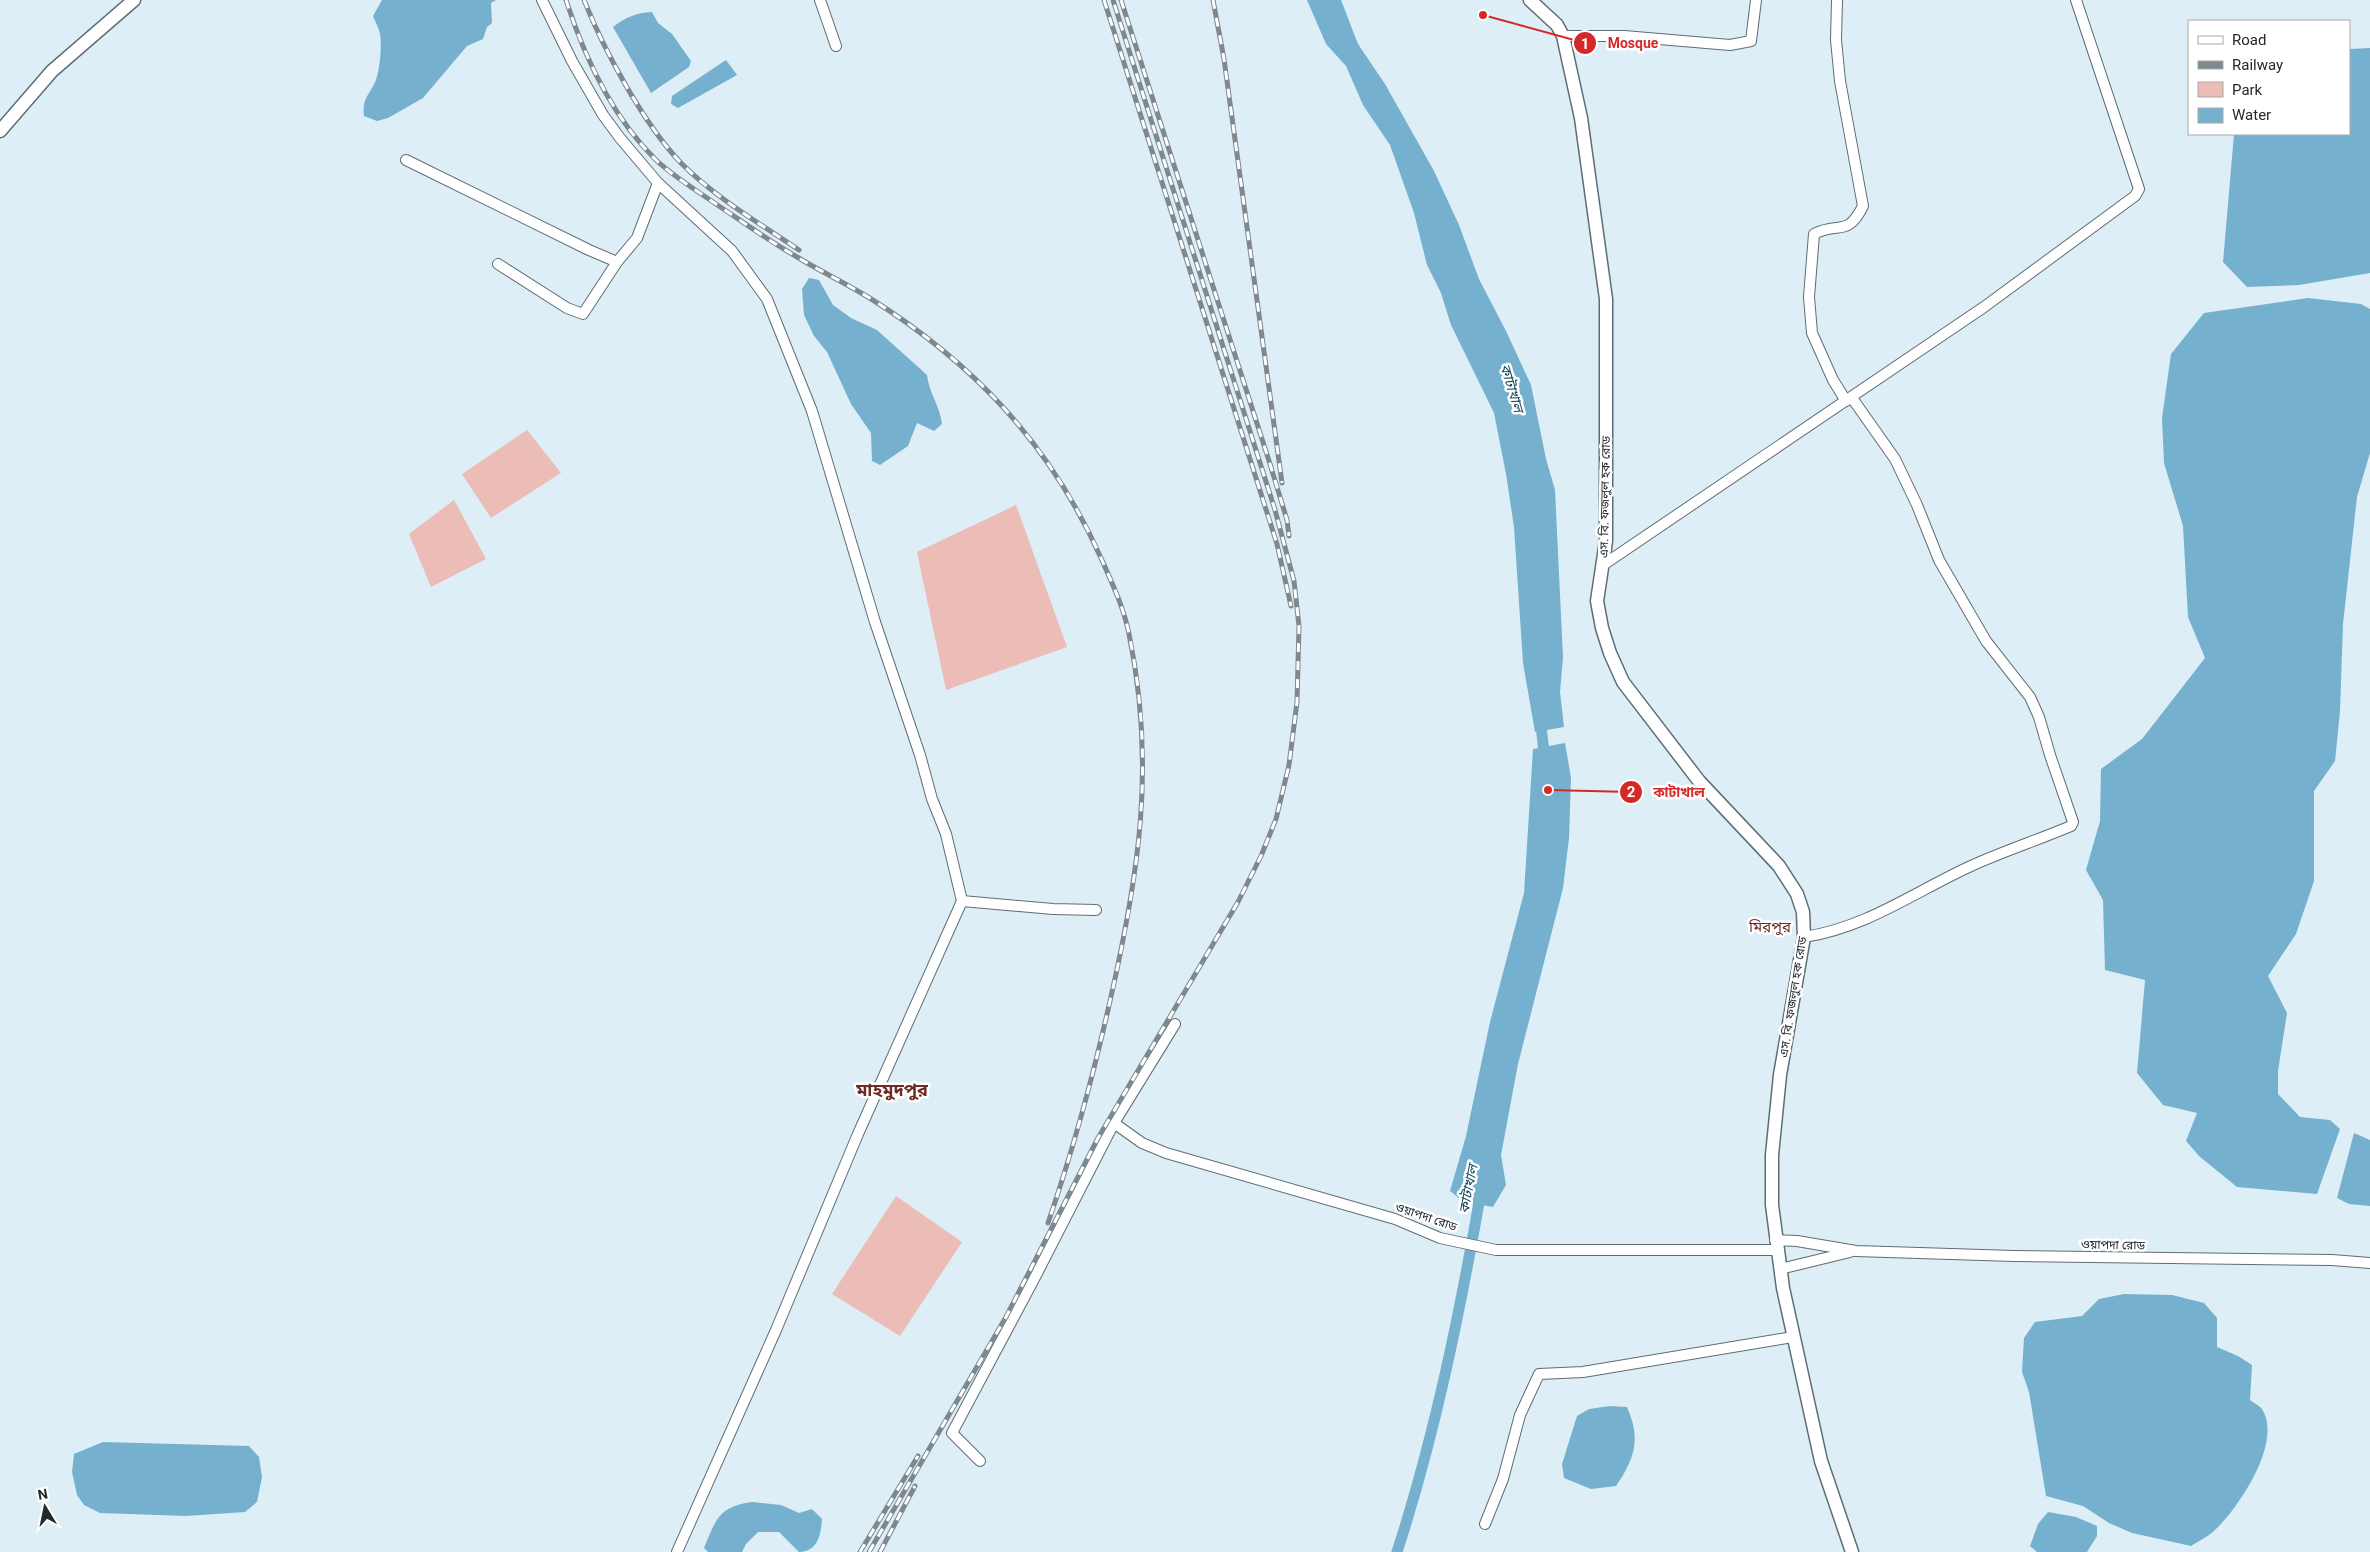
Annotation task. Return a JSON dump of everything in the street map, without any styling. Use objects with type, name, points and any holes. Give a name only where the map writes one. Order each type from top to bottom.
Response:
[{"type":"main road","points":[[0,131],[52,71],[134,0]]},
{"type":"main road","name":"এস. বি. ফজলুল হক রোড","points":[[1530,0],[1557,25],[1563,36],[1581,118],[1606,299],[1606,513],[1603,565],[1598,584],[1597,601],[1610,653],[1623,682],[1699,781],[1779,866],[1797,894],[1803,912],[1804,937],[1780,1075],[1772,1155],[1772,1205],[1780,1269],[1820,1461],[1852,1552]]},
{"type":"street","points":[[542,0],[572,61],[603,115],[658,183],[732,251],[767,299],[812,411],[875,622],[920,755],[932,798],[946,834],[962,901],[885,1078],[858,1134],[776,1330],[677,1552]]},
{"type":"street","points":[[820,0],[836,46]]},
{"type":"street","points":[[1563,36],[1624,36],[1730,45],[1744,44],[1751,41],[1756,0]]},
{"type":"street","points":[[1804,937],[1824,934],[1858,924],[1972,865],[2071,826],[2073,822],[2039,716],[2030,697],[1986,641],[1939,560],[1917,505],[1895,459],[1833,380],[1812,333],[1809,297],[1814,234],[1847,226],[1856,219],[1862,206],[1840,81],[1836,40],[1837,0]]},
{"type":"street","points":[[1603,565],[1984,307],[2135,196],[2139,189],[2076,0]]},
{"type":"street","points":[[406,160],[589,250],[618,262]]},
{"type":"street","points":[[498,264],[567,308],[583,314],[618,262],[637,238],[658,183]]},
{"type":"street","points":[[962,901],[1053,909],[1096,910]]},
{"type":"street","points":[[980,1461],[952,1433],[1114,1123],[1175,1024]]},
{"type":"street","name":"ওয়াপদা রোড","points":[[1114,1123],[1142,1143],[1153,1148],[1394,1219],[1440,1238],[1496,1250],[1776,1245],[1797,1241],[1856,1251],[2014,1256],[2332,1260],[2370,1263]]},
{"type":"street","name":"ওয়াপদা রোড","points":[[1780,1269],[1856,1251]]},
{"type":"street","points":[[1485,1524],[1503,1479],[1520,1415],[1539,1374],[1583,1372],[1793,1337]]},
{"type":"green space","points":[[527,430],[561,473],[491,518],[462,474]]},
{"type":"green space","points":[[454,500],[486,559],[431,587],[409,534]]},
{"type":"green space","points":[[1016,505],[1067,647],[946,690],[917,552]]},
{"type":"green space","points":[[896,1196],[962,1242],[900,1336],[832,1294]]},
{"type":"water","points":[[382,0],[496,0],[491,3],[492,23],[487,27],[483,39],[467,46],[423,98],[388,118],[377,121],[364,116],[364,104],[376,80],[379,69],[381,39],[373,16]]},
{"type":"water","points":[[1307,0],[1341,0],[1358,44],[1385,84],[1434,171],[1459,225],[1479,279],[1531,385],[1546,459],[1555,490],[1563,657],[1560,692],[1564,727],[1535,732],[1523,663],[1514,527],[1494,413],[1451,325],[1441,293],[1427,265],[1414,213],[1390,145],[1363,105],[1346,66],[1326,44]]},
{"type":"water","points":[[652,12],[658,23],[672,34],[691,61],[689,67],[651,93],[613,27],[631,16]]},
{"type":"water","points":[[2370,48],[2370,273],[2299,285],[2247,287],[2223,262],[2234,135],[2350,135],[2350,49]]},
{"type":"water","points":[[726,60],[737,75],[678,108],[671,104],[672,96]]},
{"type":"water","points":[[809,278],[819,280],[833,305],[851,318],[877,330],[927,375],[942,424],[934,431],[917,423],[908,446],[880,465],[872,461],[871,433],[851,404],[827,352],[814,336],[804,315],[802,289]]},
{"type":"water","points":[[2308,298],[2361,304],[2370,309],[2370,453],[2357,497],[2343,624],[2340,711],[2335,761],[2314,791],[2314,881],[2296,934],[2268,976],[2287,1013],[2278,1071],[2278,1094],[2300,1117],[2330,1120],[2340,1129],[2317,1194],[2237,1187],[2199,1156],[2186,1141],[2197,1113],[2163,1105],[2137,1073],[2145,980],[2105,970],[2103,900],[2086,870],[2100,821],[2101,769],[2142,739],[2205,658],[2188,617],[2183,526],[2164,463],[2162,418],[2171,354],[2204,313]]},
{"type":"water","points":[[1565,743],[1571,778],[1569,838],[1563,888],[1518,1064],[1501,1155],[1506,1185],[1493,1207],[1464,1202],[1450,1191],[1466,1136],[1490,1022],[1524,893],[1533,749]]},
{"type":"water","points":[[2354,1133],[2370,1140],[2370,1206],[2349,1204],[2337,1198]]},
{"type":"water","points":[[2124,1294],[2172,1295],[2204,1303],[2217,1318],[2217,1347],[2238,1356],[2252,1365],[2250,1400],[2262,1409],[2267,1423],[2267,1439],[2263,1456],[2256,1473],[2236,1506],[2216,1529],[2191,1546],[2132,1533],[2109,1523],[2083,1506],[2046,1496],[2029,1392],[2022,1372],[2024,1338],[2035,1322],[2082,1316],[2099,1299]]},
{"type":"water","points":[[1610,1406],[1627,1407],[1634,1429],[1635,1439],[1632,1457],[1623,1476],[1616,1486],[1591,1489],[1564,1478],[1562,1464],[1577,1416],[1589,1409]]},
{"type":"water","points":[[103,1442],[249,1446],[259,1457],[262,1477],[257,1502],[245,1512],[186,1516],[100,1513],[84,1505],[77,1495],[72,1472],[74,1454]]},
{"type":"water","points":[[753,1502],[781,1505],[799,1513],[812,1509],[822,1519],[821,1530],[814,1546],[799,1552],[779,1532],[758,1532],[746,1544],[742,1552],[708,1552],[704,1548],[720,1516],[733,1507]]},
{"type":"water","points":[[2048,1512],[2076,1517],[2097,1526],[2097,1536],[2087,1552],[2037,1552],[2030,1546],[2038,1524]]},
{"type":"waterway","name":"কাটাখাল","points":[[1540,717],[1545,761]]},
{"type":"waterway","name":"কাটাখাল","points":[[1397,1552],[1435,1418],[1481,1191]]},
{"type":"railway","points":[[566,0],[591,64],[613,106],[626,125],[656,160],[685,183],[766,238],[868,297],[906,322],[942,350],[1005,409],[1058,478],[1081,517],[1117,596],[1129,634],[1142,728],[1142,774],[1136,863],[1120,954],[1097,1057],[1074,1141],[1048,1223]]},
{"type":"railway","points":[[584,0],[602,41],[626,86],[653,129],[668,148],[682,164],[709,188],[738,210],[799,250]]},
{"type":"railway","points":[[1104,0],[1277,544],[1291,606]]},
{"type":"railway","points":[[869,1552],[1006,1317],[1098,1138],[1238,902],[1261,856],[1276,819],[1289,765],[1297,702],[1299,626],[1294,581],[1275,510],[1113,0]]},
{"type":"railway","points":[[1121,0],[1270,464],[1287,520],[1289,536]]},
{"type":"railway","points":[[1213,0],[1224,59],[1282,483]]},
{"type":"railway","points":[[860,1552],[918,1456]]},
{"type":"railway","points":[[880,1552],[915,1486]]},
{"type":"place","name":"Mosque","points":[[1483,15]]},
{"type":"place","name":"কাটাখাল","points":[[1548,790]]},
{"type":"district","name":"মিরপুর","points":[[1770,927]]},
{"type":"district","name":"মাহমুদপুর","points":[[892,1089]]}]
